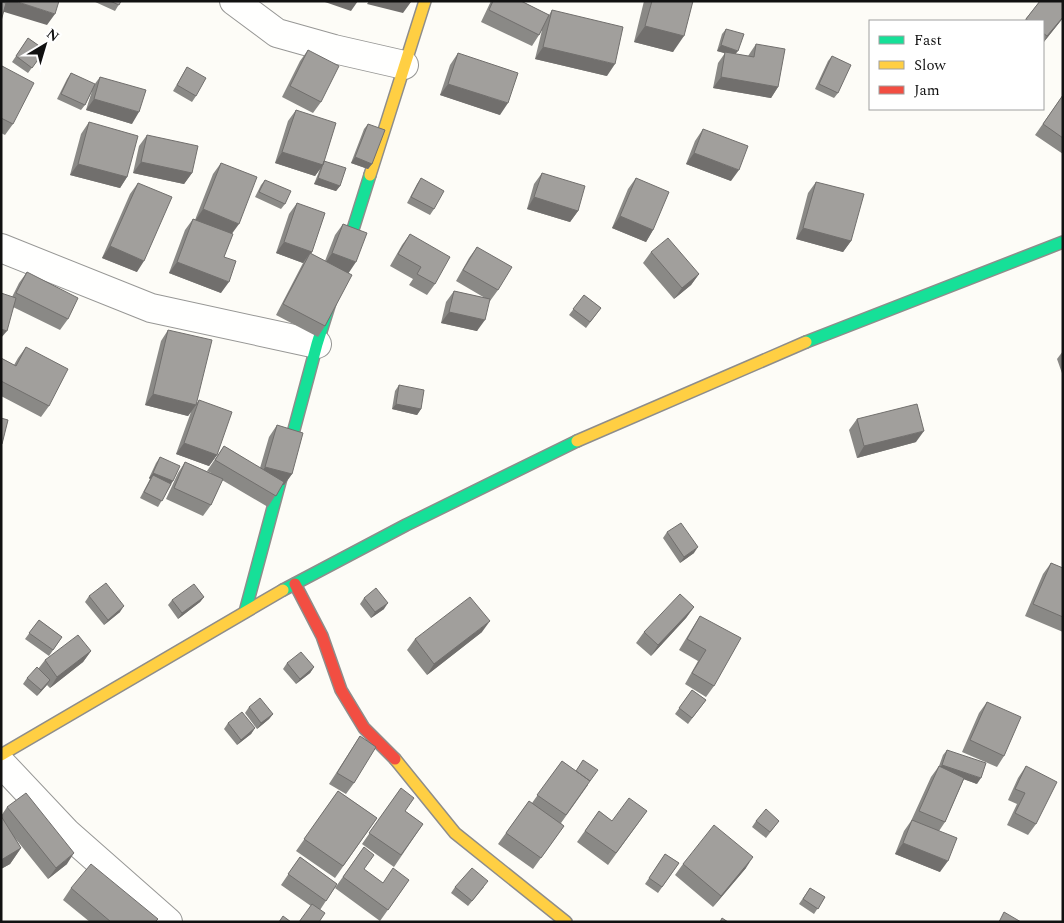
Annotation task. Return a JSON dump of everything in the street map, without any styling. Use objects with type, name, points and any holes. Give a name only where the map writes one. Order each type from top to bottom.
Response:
[{"type":"main road","points":[[245,612],[317,344],[425,1]]},
{"type":"main road","points":[[1,755],[170,653],[352,552],[528,463],[684,392],[855,322],[1063,242]]},
{"type":"main road","points":[[295,584],[322,636],[341,690],[364,728],[395,759],[455,833],[566,922]]},
{"type":"street","points":[[234,1],[277,33],[334,49],[404,65]]},
{"type":"street","points":[[1,248],[150,308],[317,344]]},
{"type":"street","points":[[1,762],[68,833],[168,922]]},
{"type":"building","points":[[15,1],[59,1],[55,14]]},
{"type":"building","points":[[110,1],[121,1],[119,5]]},
{"type":"building","points":[[493,1],[521,1],[549,15],[539,35],[489,10]]},
{"type":"building","points":[[652,1],[693,1],[684,36],[645,26]]},
{"type":"building","points":[[1040,1],[1061,1],[1063,3],[1063,17],[1047,36],[1044,34],[1044,20],[1026,19]]},
{"type":"building","points":[[1,2],[6,3],[1,21]]},
{"type":"building","points":[[552,10],[623,27],[615,64],[543,47]]},
{"type":"building","points":[[726,29],[744,34],[738,51],[721,45]]},
{"type":"building","points":[[28,38],[45,50],[32,68],[16,56]]},
{"type":"building","points":[[756,44],[785,49],[778,87],[721,77],[725,52],[754,57]]},
{"type":"building","points":[[308,50],[339,66],[321,102],[290,86]]},
{"type":"building","points":[[458,53],[518,73],[508,103],[448,84]]},
{"type":"building","points":[[832,56],[851,65],[838,93],[819,84]]},
{"type":"building","points":[[2,66],[34,83],[13,124],[1,118]]},
{"type":"building","points":[[187,67],[206,78],[196,96],[177,85]]},
{"type":"building","points":[[71,73],[95,84],[85,105],[61,94]]},
{"type":"building","points":[[100,77],[146,90],[139,112],[94,99]]},
{"type":"building","points":[[1063,95],[1063,138],[1043,124]]},
{"type":"building","points":[[296,110],[336,123],[323,165],[282,152]]},
{"type":"building","points":[[89,122],[138,136],[127,177],[78,164]]},
{"type":"building","points":[[368,124],[385,130],[372,164],[355,157]]},
{"type":"building","points":[[703,129],[748,146],[739,170],[694,153]]},
{"type":"building","points":[[147,135],[198,146],[192,173],[141,162]]},
{"type":"building","points":[[324,161],[346,168],[340,186],[318,178]]},
{"type":"building","points":[[221,163],[257,177],[239,224],[203,209]]},
{"type":"building","points":[[542,173],[585,186],[578,211],[534,197]]},
{"type":"building","points":[[421,178],[444,191],[434,209],[411,197]]},
{"type":"building","points":[[636,178],[669,192],[653,230],[620,216]]},
{"type":"building","points":[[265,180],[291,191],[285,204],[259,192]]},
{"type":"building","points":[[816,182],[864,194],[851,241],[803,228]]},
{"type":"building","points":[[138,183],[172,197],[144,261],[110,246]]},
{"type":"building","points":[[297,203],[325,213],[312,252],[284,242]]},
{"type":"building","points":[[193,219],[233,234],[224,257],[236,261],[229,282],[177,262]]},
{"type":"building","points":[[343,224],[367,233],[356,262],[332,253]]},
{"type":"building","points":[[410,234],[450,257],[435,284],[417,274],[421,267],[398,254]]},
{"type":"building","points":[[668,238],[699,274],[682,288],[651,252]]},
{"type":"building","points":[[477,247],[512,267],[498,290],[463,270]]},
{"type":"building","points":[[310,253],[352,275],[325,326],[283,304]]},
{"type":"building","points":[[27,272],[78,298],[68,319],[16,293]]},
{"type":"building","points":[[454,291],[490,299],[485,320],[449,312]]},
{"type":"building","points":[[1,293],[16,298],[7,331],[1,329]]},
{"type":"building","points":[[584,295],[601,308],[590,322],[573,309]]},
{"type":"building","points":[[168,330],[212,340],[196,405],[153,394]]},
{"type":"building","points":[[26,347],[68,369],[49,406],[1,381],[1,358],[16,366]]},
{"type":"building","points":[[399,385],[424,390],[421,409],[396,404]]},
{"type":"building","points":[[199,400],[232,412],[217,455],[184,443]]},
{"type":"building","points":[[917,404],[924,431],[864,446],[857,419]]},
{"type":"building","points":[[1,418],[8,420],[2,444],[1,444]]},
{"type":"building","points":[[277,425],[303,433],[292,474],[265,467]]},
{"type":"building","points":[[224,446],[284,482],[276,496],[215,460]]},
{"type":"building","points":[[160,457],[180,466],[173,481],[153,473]]},
{"type":"building","points":[[185,462],[223,479],[211,505],[174,488]]},
{"type":"building","points":[[153,475],[171,484],[162,501],[144,492]]},
{"type":"building","points":[[681,523],[698,547],[684,557],[667,532]]},
{"type":"building","points":[[1051,563],[1063,568],[1063,617],[1033,604]]},
{"type":"building","points":[[106,583],[124,606],[108,620],[89,596]]},
{"type":"building","points":[[194,584],[204,597],[182,613],[172,600]]},
{"type":"building","points":[[376,588],[388,603],[375,612],[364,598]]},
{"type":"building","points":[[680,594],[694,607],[658,645],[644,632]]},
{"type":"building","points":[[470,597],[490,621],[434,664],[415,639]]},
{"type":"building","points":[[700,616],[741,638],[714,686],[692,673],[706,650],[687,639]]},
{"type":"building","points":[[39,620],[62,637],[53,650],[29,633]]},
{"type":"building","points":[[78,635],[91,651],[57,677],[45,660]]},
{"type":"building","points":[[301,652],[314,667],[300,679],[287,663]]},
{"type":"building","points":[[37,667],[50,680],[41,690],[27,678]]},
{"type":"building","points":[[692,690],[706,700],[692,718],[679,708]]},
{"type":"building","points":[[260,698],[273,714],[261,723],[249,707]]},
{"type":"building","points":[[987,702],[1021,717],[1004,756],[970,740]]},
{"type":"building","points":[[242,712],[255,728],[241,740],[228,723]]},
{"type":"building","points":[[360,736],[376,747],[354,783],[337,773]]},
{"type":"building","points":[[947,750],[986,763],[981,778],[942,765]]},
{"type":"building","points":[[583,760],[598,770],[590,781],[576,771]]},
{"type":"building","points":[[562,761],[590,781],[566,815],[537,795]]},
{"type":"building","points":[[939,766],[964,778],[945,822],[919,811]]},
{"type":"building","points":[[1026,766],[1057,782],[1036,824],[1015,813],[1025,793],[1015,789]]},
{"type":"building","points":[[401,788],[414,798],[405,811],[423,824],[401,855],[369,833]]},
{"type":"building","points":[[338,791],[377,818],[343,866],[304,839]]},
{"type":"building","points":[[26,793],[74,853],[56,868],[7,807]]},
{"type":"building","points":[[629,798],[647,811],[616,853],[585,831],[599,811],[612,821]]},
{"type":"building","points":[[529,801],[564,826],[541,858],[506,833]]},
{"type":"building","points":[[766,809],[779,821],[770,832],[756,821]]},
{"type":"building","points":[[1,816],[21,848],[1,860]]},
{"type":"building","points":[[912,820],[957,838],[948,861],[903,843]]},
{"type":"building","points":[[714,825],[753,857],[721,896],[683,864]]},
{"type":"building","points":[[364,847],[374,855],[364,869],[383,883],[393,868],[409,880],[388,910],[343,877]]},
{"type":"building","points":[[665,854],[679,863],[662,887],[649,878]]},
{"type":"building","points":[[300,857],[337,884],[326,901],[288,874]]},
{"type":"building","points":[[91,864],[158,919],[155,922],[111,922],[71,888]]},
{"type":"building","points":[[472,868],[488,881],[472,901],[455,887]]},
{"type":"building","points":[[810,888],[825,897],[818,909],[803,899]]},
{"type":"building","points":[[312,904],[325,913],[319,922],[299,922]]},
{"type":"building","points":[[1004,912],[1021,922],[999,922]]},
{"type":"building","points":[[283,916],[291,922],[279,922]]},
{"type":"building","points":[[722,918],[728,922],[720,922]]},
{"type":"traffic: fast","points":[[245,612],[317,344],[370,175]]},
{"type":"traffic: fast","points":[[806,342],[1063,242]]},
{"type":"traffic: fast","points":[[283,590],[406,525],[577,441]]},
{"type":"traffic: slow","points":[[370,175],[425,1]]},
{"type":"traffic: slow","points":[[577,441],[806,342]]},
{"type":"traffic: slow","points":[[1,755],[283,590]]},
{"type":"traffic: slow","points":[[395,759],[455,833],[566,922]]},
{"type":"traffic: jam","points":[[295,584],[322,636],[341,690],[364,728],[395,759]]}]
